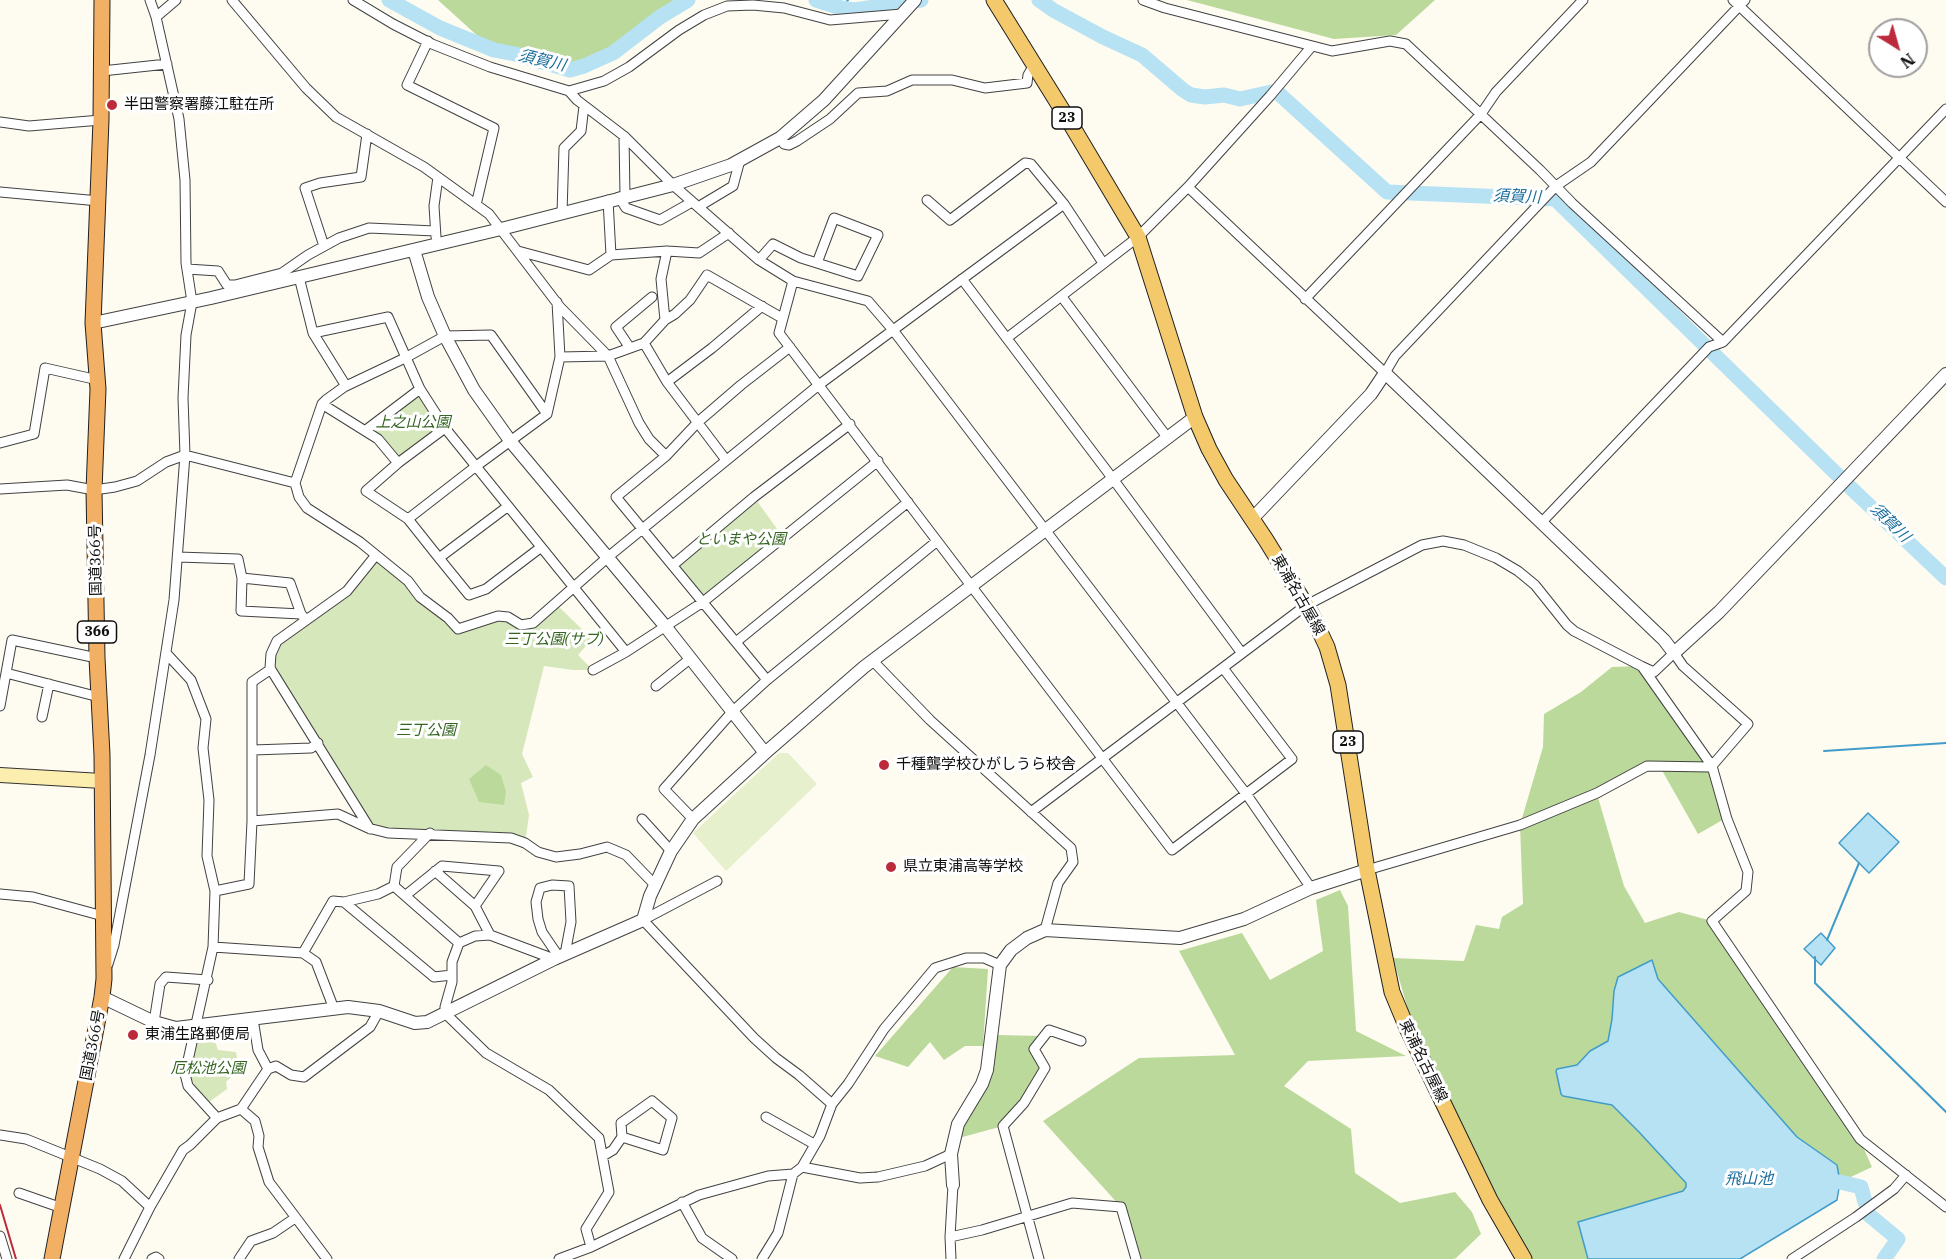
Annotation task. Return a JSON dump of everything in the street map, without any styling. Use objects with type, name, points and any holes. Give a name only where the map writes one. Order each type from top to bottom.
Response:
[{"type":"highway","name":"国道366号","points":[[52,1259],[104,979],[102,781],[94,490],[98,380],[93,323],[99,201],[102,0]]},
{"type":"main road","name":"東浦名古屋線","points":[[994,0],[1138,237],[1195,417],[1226,480],[1312,615],[1327,647],[1338,685],[1367,870],[1392,992],[1490,1200],[1524,1259]]},
{"type":"main road","points":[[0,776],[102,781]]},
{"type":"street","points":[[104,979],[116,936],[150,755],[166,653],[178,557],[185,455],[183,398],[186,334],[192,302],[187,269],[185,180],[180,119],[150,0]]},
{"type":"street","points":[[156,17],[176,0]]},
{"type":"street","points":[[232,0],[313,95],[336,117],[424,167],[489,214],[557,302],[608,356],[639,423],[649,440],[666,456]]},
{"type":"street","points":[[353,0],[393,24],[428,41],[490,67],[570,91],[584,106],[624,136],[673,184],[759,260],[793,281],[868,301],[893,330],[1247,795],[1311,888]]},
{"type":"street","points":[[93,323],[501,229],[673,184],[731,165],[780,138],[824,100],[915,0]]},
{"type":"street","points":[[1143,0],[1165,8],[1332,51],[1390,41],[1406,44],[1723,342]]},
{"type":"street","points":[[1305,299],[1481,114],[1496,92],[1583,0]]},
{"type":"street","points":[[1252,519],[1371,394],[1395,356],[1556,186],[1590,162],[1739,2],[1946,202]]},
{"type":"street","points":[[570,91],[604,81],[629,67],[687,25],[727,6],[753,4],[784,8],[830,20],[902,14]]},
{"type":"street","points":[[428,41],[407,85],[494,128],[476,205]]},
{"type":"street","points":[[1007,338],[1138,237],[1188,187],[1312,46]]},
{"type":"street","points":[[102,71],[167,64]]},
{"type":"street","points":[[780,138],[784,144],[789,145],[797,141],[830,118],[858,93],[887,91],[912,80],[952,80],[985,88],[1026,83],[1034,65]]},
{"type":"street","points":[[562,213],[564,148],[581,131],[584,106]]},
{"type":"street","points":[[1541,523],[1709,347],[1723,342],[1946,108]]},
{"type":"street","points":[[0,122],[29,126],[101,120]]},
{"type":"street","points":[[324,246],[305,188],[320,183],[361,177],[367,134]]},
{"type":"street","points":[[611,255],[624,136]]},
{"type":"street","points":[[617,198],[626,208],[660,220],[733,186],[740,160]]},
{"type":"street","points":[[927,200],[950,220],[1025,163],[1030,164],[1064,204],[1103,263]]},
{"type":"street","points":[[436,245],[434,206],[438,177]]},
{"type":"street","points":[[951,1259],[953,1185],[951,1154],[958,1124],[982,1084],[987,1070],[1000,965],[1011,950],[1027,938],[1045,930],[1180,938],[1244,919],[1311,888],[1520,825],[1597,793],[1647,766],[1712,766],[1748,724],[1683,666],[1664,640],[1188,187]]},
{"type":"street","points":[[0,192],[99,201]]},
{"type":"street","points":[[548,414],[490,335],[445,336],[346,386],[322,404],[295,483],[299,497],[307,508],[360,542],[408,581],[420,597],[448,618],[458,630],[498,616],[508,617],[521,625],[533,623],[608,557],[820,384],[1064,204]]},
{"type":"street","points":[[759,260],[773,244],[801,258],[858,276],[878,235],[834,218],[817,263]]},
{"type":"street","points":[[187,269],[218,271],[227,285],[235,285],[282,273],[339,238],[369,228],[435,231]]},
{"type":"street","points":[[518,251],[589,270],[611,255],[667,251],[699,253],[729,233]]},
{"type":"street","points":[[414,250],[428,297],[445,336],[474,390],[511,442],[665,626],[765,753]]},
{"type":"street","points":[[665,320],[661,279],[667,251]]},
{"type":"street","points":[[560,357],[608,356],[644,343],[665,320],[690,300],[707,275],[782,318]]},
{"type":"street","points":[[299,277],[313,333],[346,386]]},
{"type":"street","points":[[962,279],[1241,652]]},
{"type":"street","points":[[793,281],[779,333],[1172,850],[1292,759],[1223,668]]},
{"type":"street","points":[[630,348],[616,327],[652,297]]},
{"type":"street","points":[[1062,297],[1167,437]]},
{"type":"street","points":[[408,519],[548,414],[560,357],[557,302]]},
{"type":"street","points":[[666,382],[712,348],[762,306]]},
{"type":"street","points":[[313,333],[384,316],[388,317],[420,389],[445,428],[626,652]]},
{"type":"street","points":[[644,343],[666,382],[726,460]]},
{"type":"street","points":[[767,680],[616,497],[666,456],[698,422],[790,347]]},
{"type":"street","points":[[0,444],[34,434],[45,368],[98,380]]},
{"type":"street","points":[[1031,812],[1305,606],[1422,545],[1443,541],[1464,545],[1485,553],[1518,571],[1535,585],[1574,631],[1654,672],[1719,612],[1946,374]]},
{"type":"street","points":[[366,430],[420,389]]},
{"type":"street","points":[[322,404],[378,439],[398,463]]},
{"type":"street","points":[[643,920],[650,896],[671,851],[693,819],[765,753],[873,661],[1195,417]]},
{"type":"street","points":[[673,565],[754,497],[850,424]]},
{"type":"street","points":[[445,428],[366,490],[408,519],[469,595],[486,589],[540,548]]},
{"type":"street","points":[[0,489],[67,485],[94,490],[132,482],[166,462],[185,455],[295,483]]},
{"type":"street","points":[[593,670],[626,652],[703,602],[878,461]]},
{"type":"street","points":[[736,642],[908,502]]},
{"type":"street","points":[[439,558],[507,507]]},
{"type":"street","points":[[693,819],[664,789],[733,711],[767,680],[936,542]]},
{"type":"street","points":[[370,829],[271,669],[271,654],[277,641],[303,617],[347,591],[376,555]]},
{"type":"street","points":[[178,557],[238,559],[242,578],[242,611],[303,617]]},
{"type":"street","points":[[242,578],[290,584],[303,617]]},
{"type":"street","points":[[0,706],[12,640],[98,658]]},
{"type":"street","points":[[166,653],[191,680],[206,719],[203,748],[209,800],[207,855],[215,891],[213,947],[185,1074],[188,1086],[217,1118]]},
{"type":"street","points":[[656,686],[691,658]]},
{"type":"street","points":[[873,661],[930,720],[1071,848],[1073,862],[1058,883],[1045,930]]},
{"type":"street","points":[[1641,666],[1712,766],[1727,819],[1748,872],[1746,891],[1712,921],[1858,1138],[1946,1207]]},
{"type":"street","points":[[215,891],[249,884],[252,822],[252,682],[271,669]]},
{"type":"street","points":[[6,673],[99,697]]},
{"type":"street","points":[[42,717],[49,684]]},
{"type":"street","points":[[253,750],[311,748],[318,743]]},
{"type":"street","points":[[252,822],[338,814],[370,829],[387,832],[511,838],[525,843],[538,852],[556,857],[607,847],[626,855],[656,886]]},
{"type":"street","points":[[642,819],[671,851]]},
{"type":"street","points":[[394,886],[397,867],[430,833]]},
{"type":"street","points":[[406,895],[442,866],[499,871],[475,906]]},
{"type":"street","points":[[435,871],[475,906],[490,935]]},
{"type":"street","points":[[102,997],[154,1022],[176,1028],[348,1007],[379,1011],[415,1023],[428,1022],[560,957],[643,920],[717,881]]},
{"type":"street","points":[[552,885],[569,886],[572,922],[560,957],[542,932],[536,902],[540,888],[552,885]]},
{"type":"street","points":[[394,886],[459,943]]},
{"type":"street","points":[[303,953],[333,901],[344,902],[378,894],[394,886]]},
{"type":"street","points":[[0,894],[33,897],[103,916]]},
{"type":"street","points":[[344,902],[434,977],[452,975]]},
{"type":"street","points":[[643,920],[754,1038],[832,1104]]},
{"type":"street","points":[[560,957],[490,935],[475,936],[459,943],[452,962],[452,975],[445,1007],[446,1014],[486,1053],[549,1090],[599,1138],[609,1192],[586,1229],[591,1247]]},
{"type":"street","points":[[213,947],[303,953],[316,962],[334,1009]]},
{"type":"street","points":[[559,1259],[591,1247],[699,1195],[768,1176],[793,1174],[802,1167],[819,1136],[832,1104],[884,1029],[935,968],[966,958],[984,958],[1000,965]]},
{"type":"street","points":[[154,1022],[160,984],[166,977],[207,980]]},
{"type":"street","points":[[137,1259],[126,1256],[183,1150],[190,1146],[217,1118],[241,1109],[268,1069],[276,1066],[291,1075],[304,1077],[370,1027],[379,1011]]},
{"type":"street","points":[[253,1019],[258,1050],[268,1069]]},
{"type":"street","points":[[1039,1259],[1003,1126],[1024,1103],[1044,1068],[1034,1049],[1049,1030],[1081,1041]]},
{"type":"street","points":[[603,1156],[613,1150],[622,1137],[621,1123],[652,1101],[672,1118],[663,1150],[622,1137]]},
{"type":"street","points":[[241,1109],[255,1121],[259,1136],[258,1147],[269,1182],[327,1259]]},
{"type":"street","points":[[766,1118],[814,1144]]},
{"type":"street","points":[[0,1135],[26,1138],[100,1169],[122,1181],[150,1208]]},
{"type":"street","points":[[802,1167],[844,1176],[878,1177],[925,1166],[951,1154]]},
{"type":"street","points":[[762,1259],[778,1233],[793,1174]]},
{"type":"street","points":[[1792,1259],[1856,1217],[1894,1188],[1906,1175]]},
{"type":"street","points":[[19,1193],[62,1208]]},
{"type":"street","points":[[682,1202],[702,1238],[732,1259]]},
{"type":"street","points":[[950,1237],[982,1230],[1072,1203],[1121,1207],[1136,1259]]},
{"type":"street","points":[[239,1259],[251,1241],[273,1233],[295,1218]]},
{"type":"street","points":[[0,1236],[7,1259]]},
{"type":"street","points":[[152,1259],[156,1257],[159,1259]]},
{"type":"green space","points":[[438,0],[688,0],[656,20],[614,52],[564,69],[492,49]]},
{"type":"green space","points":[[1187,0],[1435,0],[1396,35],[1334,39]]},
{"type":"green space","name":"上之山公園","points":[[417,395],[438,429],[400,458],[372,432],[374,428]]},
{"type":"green space","name":"といまや公園","points":[[754,497],[783,537],[703,602],[673,565]]},
{"type":"green space","name":"三丁公園","points":[[376,555],[458,629],[498,616],[521,625],[533,623],[555,603],[592,639],[578,655],[593,670],[544,666],[522,754],[533,777],[521,783],[529,815],[525,843],[370,829],[271,669],[277,641],[347,591]]},
{"type":"green space","points":[[1641,666],[1712,766],[1726,818],[1698,834],[1659,765],[1597,794],[1624,886],[1645,923],[1679,912],[1712,921],[1859,1138],[1872,1167],[1840,1182],[1837,1165],[1798,1138],[1658,979],[1652,960],[1612,1019],[1608,1041],[1591,1051],[1577,1065],[1556,1071],[1563,1096],[1612,1105],[1686,1183],[1686,1187],[1683,1191],[1579,1222],[1588,1259],[1525,1259],[1421,1054],[1393,958],[1464,961],[1476,925],[1499,929],[1502,917],[1523,904],[1520,825],[1543,747],[1544,714],[1581,692],[1612,667]]},
{"type":"green space","points":[[779,753],[788,753],[817,784],[726,871],[693,833]]},
{"type":"green space","points":[[486,765],[501,775],[506,792],[504,805],[479,802],[469,779]]},
{"type":"green space","points":[[1340,890],[1348,906],[1356,1031],[1406,1056],[1308,1061],[1284,1086],[1351,1129],[1355,1173],[1400,1203],[1455,1192],[1472,1212],[1481,1234],[1453,1259],[1136,1259],[1121,1207],[1043,1121],[1139,1058],[1235,1055],[1179,951],[1242,933],[1270,980],[1323,951],[1316,900]]},
{"type":"green space","points":[[953,967],[988,969],[983,1046],[965,1046],[944,1060],[930,1042],[908,1067],[875,1056]]},
{"type":"green space","name":"厄松池公園","points":[[197,1030],[212,1032],[218,1050],[236,1052],[239,1069],[226,1082],[227,1089],[205,1105],[188,1086],[187,1061]]},
{"type":"green space","points":[[998,1035],[1039,1036],[1034,1049],[1045,1068],[1003,1126],[959,1138],[973,1103],[992,1075]]},
{"type":"water","points":[[1868,813],[1899,842],[1869,873],[1839,843]]},
{"type":"water","points":[[1821,933],[1835,948],[1821,965],[1804,949]]},
{"type":"water","name":"飛山池","points":[[1652,960],[1658,979],[1797,1137],[1837,1165],[1840,1182],[1837,1200],[1740,1259],[1588,1259],[1578,1222],[1683,1191],[1686,1187],[1686,1183],[1612,1105],[1563,1096],[1556,1071],[1577,1065],[1590,1051],[1608,1041],[1618,977]]},
{"type":"waterway","name":"須賀川","points":[[389,0],[440,28],[494,50],[570,70],[613,53],[660,17],[688,0]]},
{"type":"waterway","name":"須賀川","points":[[816,0],[854,10],[921,0]]},
{"type":"waterway","points":[[841,8],[848,0]]},
{"type":"waterway","name":"須賀川","points":[[1039,0],[1103,37],[1142,55],[1191,95],[1205,97],[1224,95],[1240,99],[1276,91],[1387,192],[1555,199],[1946,578]]},
{"type":"waterway","points":[[1824,751],[1946,743]]},
{"type":"waterway","points":[[1827,940],[1859,863]]},
{"type":"waterway","points":[[1815,957],[1815,983],[1946,1112]]},
{"type":"waterway","points":[[1840,1182],[1861,1187],[1865,1202]]},
{"type":"waterway","points":[[1869,1215],[1898,1239],[1884,1259]]},
{"type":"railway","points":[[0,1205],[16,1259]]},
{"type":"place","name":"半田警察署藤江駐在所","points":[[112,105]]},
{"type":"place","name":"千種聾学校ひがしうら校舎","points":[[884,765]]},
{"type":"place","name":"県立東浦高等学校","points":[[891,867]]},
{"type":"place","name":"東浦生路郵便局","points":[[133,1035]]},
{"type":"park label","name":"三丁公園(サブ)","points":[[554,640]]}]
